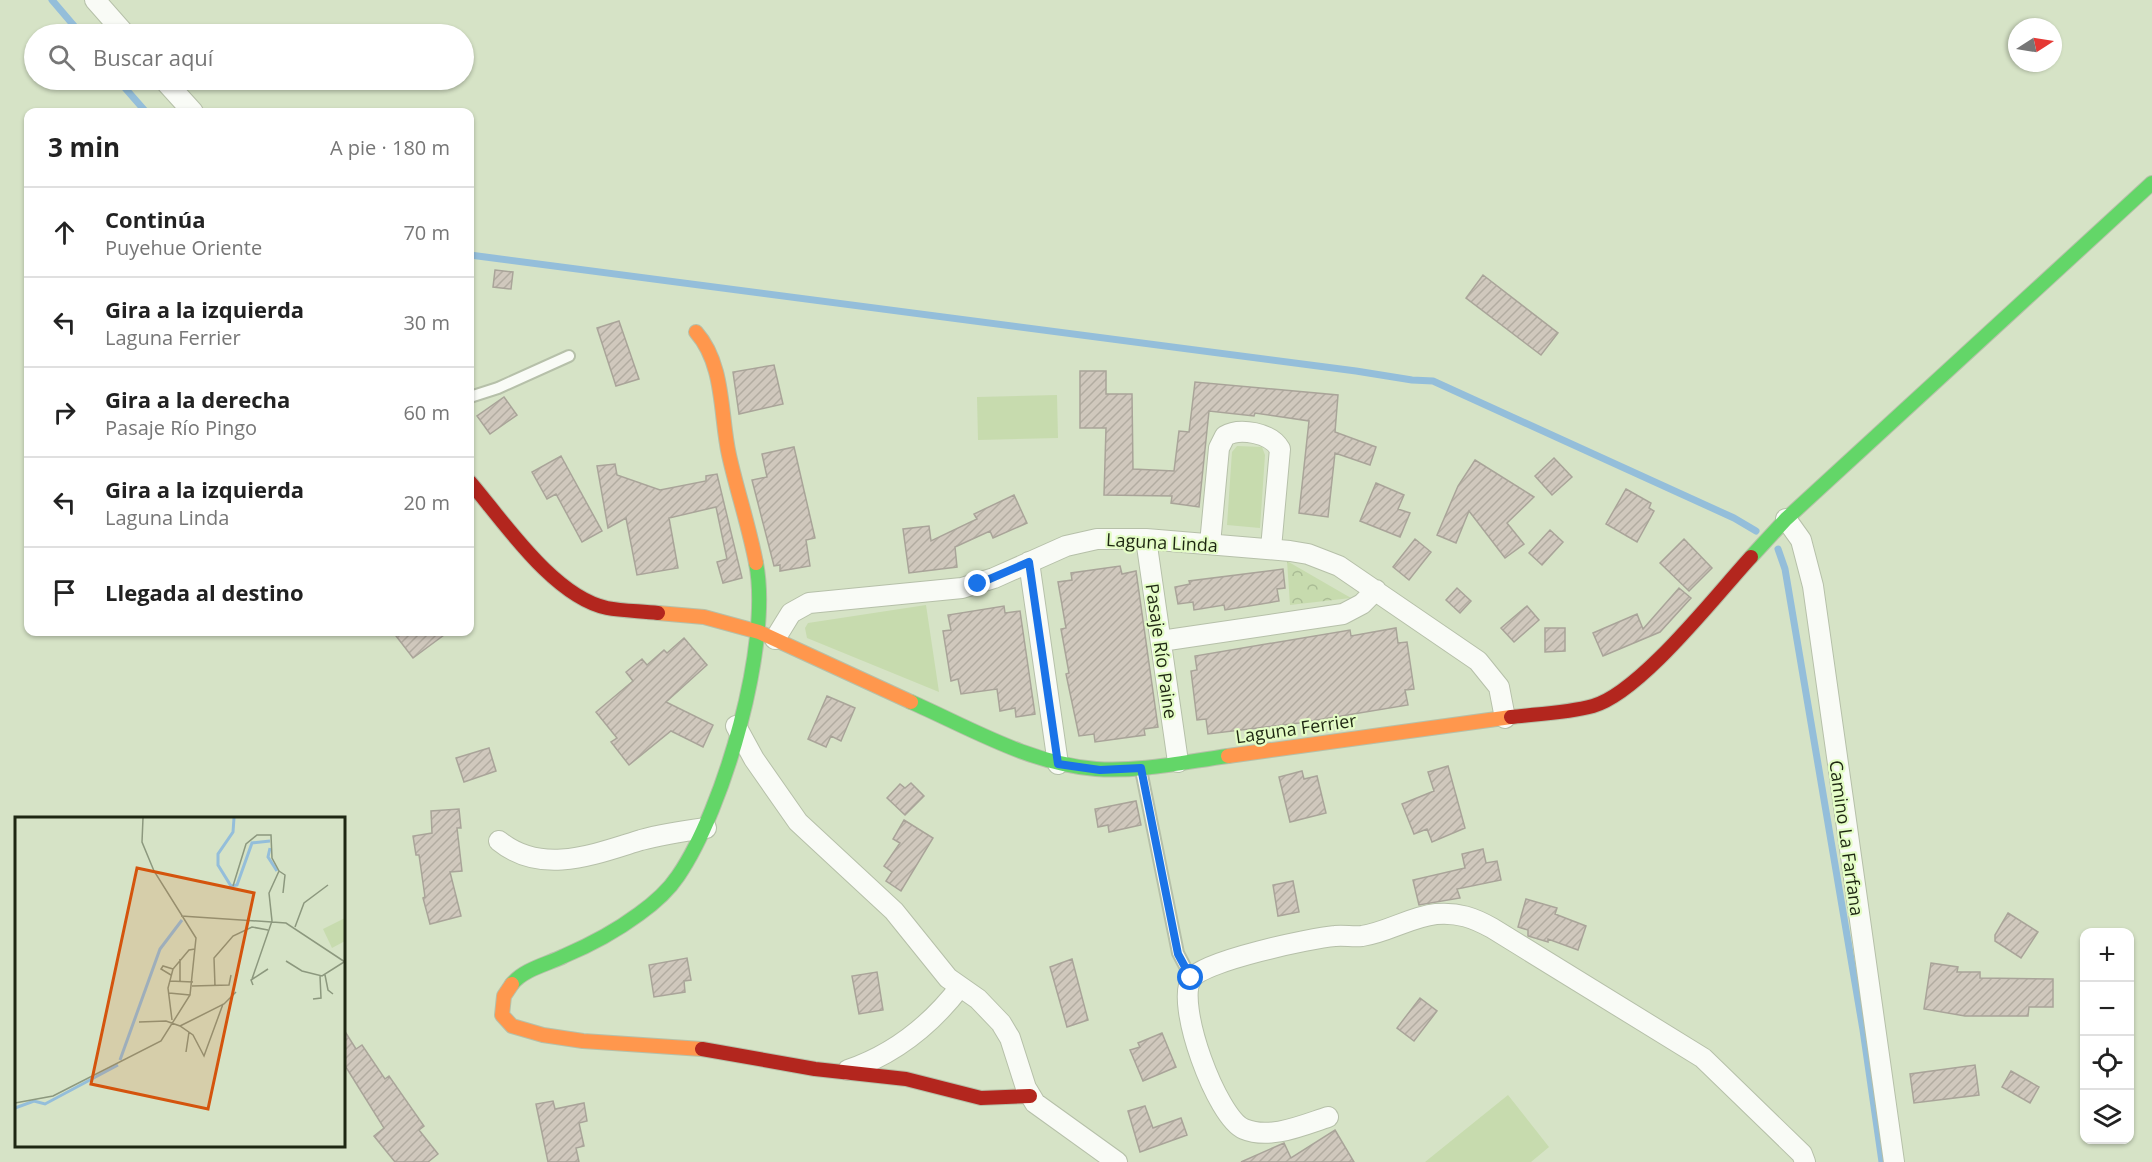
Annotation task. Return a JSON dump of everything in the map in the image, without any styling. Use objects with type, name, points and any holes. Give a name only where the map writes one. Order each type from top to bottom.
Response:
[{"type":"street","points":[[95,0],[116,24]]},
{"type":"street","points":[[173,90],[189,108]]},
{"type":"street","name":"Laguna Ferrier","points":[[474,487],[554,580],[578,597],[606,608],[704,617],[767,635],[1020,751],[1058,764],[1100,770],[1141,768],[1593,706],[1618,695],[1641,677],[1786,519],[2152,183]]},
{"type":"street","points":[[696,332],[706,343],[712,360],[725,436],[760,589],[767,635],[736,726],[706,828],[677,877],[642,913],[602,939],[514,981],[504,996],[502,1010],[505,1019],[527,1032],[563,1039],[690,1047],[815,1070],[846,1071],[906,1079],[968,1096],[1030,1096]]},
{"type":"street","points":[[1210,544],[1219,448],[1225,436],[1239,432],[1268,436],[1280,448],[1271,548]]},
{"type":"street","name":"Camino La Farfana","points":[[1786,519],[1801,540],[1813,586],[1894,1162]]},
{"type":"street","name":"Laguna Linda","points":[[767,635],[791,612],[809,603],[962,588],[994,578],[1080,542],[1114,538],[1146,539],[1271,548],[1308,554],[1326,560],[1376,590],[1485,667],[1499,687],[1505,718]]},
{"type":"street","name":"Pasaje Río Paine","points":[[1146,539],[1178,762]]},
{"type":"street","points":[[1029,562],[1058,764]]},
{"type":"street","points":[[1161,641],[1343,614],[1362,604],[1376,590]]},
{"type":"street","points":[[736,726],[754,759],[798,822],[872,889],[912,932],[943,973],[978,999],[1001,1023],[1010,1038],[1030,1096],[1042,1109],[1117,1162]]},
{"type":"street","points":[[499,841],[527,857],[558,860],[599,854],[657,836],[706,828]]},
{"type":"street","points":[[1328,1117],[1270,1132],[1250,1131],[1229,1118],[1207,1072],[1195,1036],[1186,994],[1191,978],[1196,973],[1217,963],[1309,940],[1335,936],[1360,936],[1415,918],[1436,914],[1457,914],[1475,918],[1703,1058],[1802,1154],[1805,1162]]},
{"type":"street","points":[[846,1071],[883,1056],[914,1036],[945,1006],[960,987]]},
{"type":"lane","points":[[474,395],[498,388],[568,356]]},
{"type":"lane","points":[[1141,768],[1178,954],[1191,978]]},
{"type":"green space","points":[[1057,395],[1058,438],[978,440],[977,397]]},
{"type":"green space","points":[[1237,446],[1262,447],[1265,455],[1260,528],[1227,525],[1232,452]]},
{"type":"green space","points":[[1287,561],[1351,598],[1290,605]]},
{"type":"green space","points":[[926,605],[939,692],[807,638],[805,628],[808,623]]},
{"type":"green space","points":[[1508,1095],[1549,1147],[1531,1162],[1425,1162]]},
{"type":"building","points":[[495,270],[513,272],[511,289],[493,287]]},
{"type":"building","points":[[1483,275],[1558,333],[1541,355],[1466,298]]},
{"type":"building","points":[[619,321],[639,379],[616,386],[597,328]]},
{"type":"building","points":[[774,365],[783,404],[739,414],[733,372]]},
{"type":"building","points":[[1080,371],[1106,371],[1106,394],[1132,394],[1133,469],[1174,471],[1179,431],[1189,432],[1195,382],[1338,395],[1335,432],[1376,447],[1370,465],[1335,453],[1328,517],[1299,513],[1309,421],[1255,413],[1254,416],[1209,411],[1199,507],[1171,503],[1172,496],[1104,495],[1106,428],[1080,428]]},
{"type":"building","points":[[504,397],[517,415],[490,434],[477,416]]},
{"type":"building","points":[[794,447],[815,538],[806,540],[810,566],[780,571],[780,565],[774,566],[752,480],[767,477],[762,454]]},
{"type":"building","points":[[561,456],[602,531],[582,542],[556,494],[547,499],[532,472]]},
{"type":"building","points":[[1554,458],[1572,477],[1552,495],[1535,476]]},
{"type":"building","points":[[1475,460],[1534,497],[1507,523],[1524,544],[1505,558],[1469,511],[1456,543],[1437,535],[1458,486]]},
{"type":"building","points":[[615,464],[617,475],[660,490],[706,481],[706,476],[717,474],[742,578],[723,583],[717,562],[727,559],[716,507],[669,518],[678,568],[637,575],[626,518],[608,528],[597,466]]},
{"type":"building","points":[[1376,483],[1404,495],[1398,509],[1410,513],[1400,537],[1360,521]]},
{"type":"building","points":[[1626,489],[1651,503],[1649,508],[1654,511],[1637,542],[1606,524]]},
{"type":"building","points":[[1014,495],[1027,523],[993,538],[990,531],[955,547],[957,567],[909,573],[903,529],[929,526],[931,541],[977,519],[974,514]]},
{"type":"building","points":[[1550,530],[1563,542],[1542,565],[1529,553]]},
{"type":"building","points":[[1415,539],[1431,552],[1409,580],[1393,567]]},
{"type":"building","points":[[1684,539],[1712,568],[1689,591],[1660,563]]},
{"type":"building","points":[[1120,566],[1122,574],[1136,571],[1158,727],[1144,729],[1145,735],[1095,742],[1094,734],[1079,736],[1066,674],[1069,673],[1061,629],[1066,628],[1058,582],[1072,580],[1071,573]]},
{"type":"building","points":[[1283,569],[1285,588],[1277,589],[1279,601],[1225,610],[1224,605],[1194,610],[1193,602],[1178,604],[1175,587],[1190,584],[1189,581]]},
{"type":"building","points":[[1457,588],[1471,601],[1460,613],[1446,600]]},
{"type":"building","points":[[1679,588],[1691,598],[1660,632],[1603,656],[1593,633],[1637,614],[1643,629]]},
{"type":"building","points":[[1004,606],[1005,613],[1020,611],[1035,714],[1016,717],[1015,708],[1000,711],[997,689],[961,694],[958,679],[951,681],[943,631],[951,630],[948,615]]},
{"type":"building","points":[[1527,606],[1539,620],[1514,642],[1501,628]]},
{"type":"building","points":[[1396,628],[1398,643],[1407,642],[1414,689],[1405,690],[1408,705],[1299,723],[1208,734],[1206,719],[1197,720],[1191,671],[1197,670],[1195,656],[1350,630],[1351,636]]},
{"type":"building","points":[[1545,628],[1565,628],[1565,651],[1545,652]]},
{"type":"building","points":[[396,636],[443,636],[413,658]]},
{"type":"building","points":[[684,638],[707,665],[666,702],[713,725],[703,747],[671,731],[629,765],[611,742],[617,738],[596,712],[633,681],[626,672],[642,659],[647,665],[664,650],[667,653]]},
{"type":"building","points":[[827,696],[855,708],[841,741],[831,736],[826,747],[808,739]]},
{"type":"building","points":[[489,748],[496,771],[464,782],[456,758]]},
{"type":"building","points":[[1448,766],[1465,828],[1432,842],[1427,829],[1414,834],[1402,804],[1434,791],[1428,772]]},
{"type":"building","points":[[1302,771],[1304,779],[1317,776],[1326,813],[1290,822],[1279,777]]},
{"type":"building","points":[[911,783],[924,796],[905,815],[887,798],[900,784],[905,788]]},
{"type":"building","points":[[1136,801],[1141,825],[1109,832],[1108,825],[1098,827],[1095,809]]},
{"type":"building","points":[[459,809],[461,828],[457,828],[462,871],[450,872],[461,916],[430,924],[423,898],[425,897],[419,855],[416,855],[413,836],[432,833],[431,811]]},
{"type":"building","points":[[904,820],[933,838],[901,891],[886,881],[892,872],[884,866],[900,843],[893,839]]},
{"type":"building","points":[[1483,849],[1486,863],[1497,861],[1501,880],[1457,889],[1460,898],[1419,905],[1413,880],[1465,868],[1462,854]]},
{"type":"building","points":[[1293,881],[1299,912],[1278,916],[1273,885]]},
{"type":"building","points":[[1526,899],[1557,908],[1555,914],[1586,926],[1578,950],[1548,939],[1548,942],[1528,936],[1528,930],[1518,927]]},
{"type":"building","points":[[2008,913],[2038,932],[2021,958],[1995,941],[1995,935]]},
{"type":"building","points":[[687,958],[691,980],[684,981],[685,992],[654,997],[649,965]]},
{"type":"building","points":[[1072,959],[1088,1020],[1067,1027],[1050,967]]},
{"type":"building","points":[[1931,963],[1958,967],[1957,972],[1980,972],[1980,978],[2053,979],[2053,1007],[2029,1007],[2028,1016],[1965,1016],[1924,1009]]},
{"type":"building","points":[[877,972],[883,1010],[859,1014],[852,976]]},
{"type":"building","points":[[1420,998],[1437,1011],[1414,1041],[1397,1028]]},
{"type":"building","points":[[345,1032],[356,1049],[362,1045],[385,1079],[389,1076],[424,1126],[419,1130],[438,1154],[428,1162],[395,1162],[374,1136],[384,1128],[345,1066]]},
{"type":"building","points":[[1162,1033],[1176,1067],[1143,1081],[1130,1050],[1140,1047],[1138,1043]]},
{"type":"building","points":[[1975,1065],[1979,1095],[1914,1103],[1910,1074]]},
{"type":"building","points":[[2011,1071],[2039,1087],[2030,1103],[2002,1087]]},
{"type":"building","points":[[553,1101],[555,1109],[584,1103],[587,1121],[579,1123],[584,1146],[576,1148],[579,1162],[548,1162],[536,1104]]},
{"type":"building","points":[[1145,1106],[1153,1128],[1181,1118],[1187,1135],[1140,1152],[1128,1111]]},
{"type":"building","points":[[1335,1130],[1354,1162],[1241,1162],[1284,1143],[1291,1158]]},
{"type":"waterway","points":[[52,0],[72,24]]},
{"type":"waterway","points":[[127,90],[142,108]]},
{"type":"waterway","points":[[474,256],[1433,381],[1734,518],[1756,531]]},
{"type":"waterway","points":[[1778,549],[1785,569],[1863,1030],[1882,1162]]},
{"type":"traffic: fast","points":[[1751,557],[1786,519],[2152,183]]},
{"type":"traffic: fast","points":[[512,984],[530,971],[603,937],[644,910],[674,882],[695,847],[727,769],[750,680],[757,636],[759,597],[756,563]]},
{"type":"traffic: fast","points":[[911,702],[1001,743],[1072,766],[1112,770],[1129,769],[1228,756]]},
{"type":"traffic: slow","points":[[696,332],[705,345],[717,375],[729,455],[756,563]]},
{"type":"traffic: slow","points":[[658,613],[704,617],[759,632],[911,702]]},
{"type":"traffic: slow","points":[[1228,756],[1511,717]]},
{"type":"traffic: slow","points":[[512,984],[504,996],[502,1015],[512,1026],[543,1035],[583,1041],[702,1049]]},
{"type":"traffic: jam","points":[[474,487],[531,556],[568,589],[587,601],[607,608],[658,613]]},
{"type":"traffic: jam","points":[[1511,717],[1583,708],[1612,697],[1633,683],[1676,641],[1751,557]]},
{"type":"traffic: jam","points":[[702,1049],[815,1069],[906,1079],[981,1098],[1030,1096]]},
{"type":"route","points":[[978,584],[1029,562],[1058,764],[1100,770],[1141,768],[1178,954],[1180,962],[1191,978]]}]
